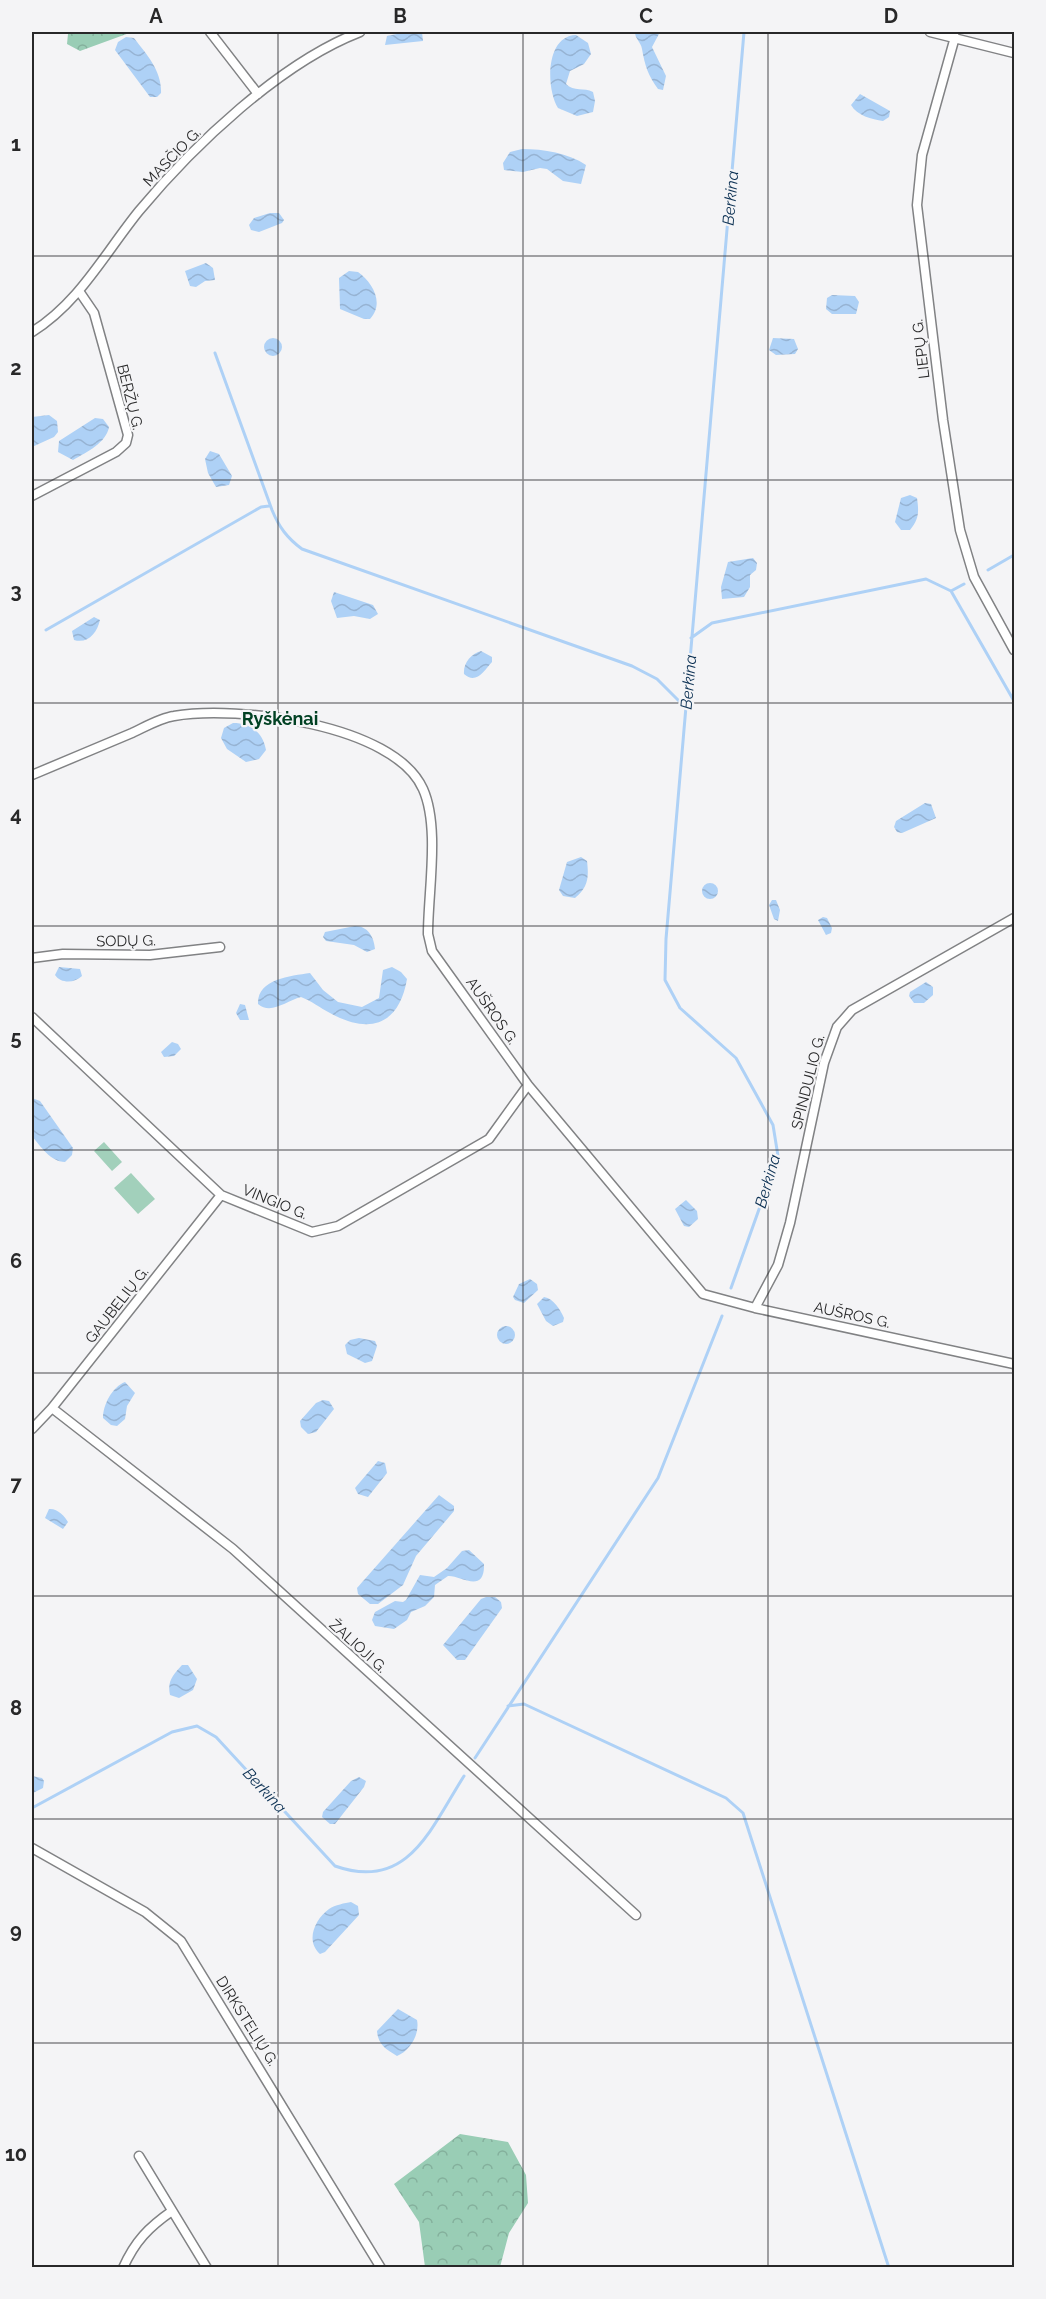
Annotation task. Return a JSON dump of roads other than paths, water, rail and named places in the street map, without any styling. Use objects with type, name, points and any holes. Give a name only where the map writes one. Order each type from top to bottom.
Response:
[{"type":"street","points":[[210,32],[258,94]]},
{"type":"street","name":"MASČIO G.","points":[[32,332],[53,319],[78,291],[139,212],[178,167],[258,94],[320,52],[360,32]]},
{"type":"street","points":[[930,32],[1014,53]]},
{"type":"street","name":"LIEPŲ G.","points":[[955,37],[922,155],[916,205],[943,420],[960,530],[974,577],[1014,650]]},
{"type":"street","name":"BERŽŲ G.","points":[[32,496],[116,452],[126,443],[128,435],[94,313],[78,291]]},
{"type":"street","name":"AUŠROS G.","points":[[32,775],[172,716],[231,712],[294,720],[356,737],[401,759],[423,789],[431,826],[428,934],[432,951],[528,1086],[703,1294],[755,1308],[1014,1364]]},
{"type":"street","name":"SPINDULIO G.","points":[[755,1308],[777,1265],[790,1223],[824,1063],[837,1027],[852,1010],[1014,918]]},
{"type":"street","name":"SODŲ G.","points":[[32,958],[63,954],[150,955],[220,947]]},
{"type":"street","name":"VINGIO G.","points":[[32,1017],[221,1195],[312,1232],[338,1226],[489,1139],[528,1086]]},
{"type":"street","name":"GAUBELIŲ G.","points":[[32,1429],[221,1195]]},
{"type":"street","name":"ŽALIOJI G.","points":[[52,1407],[233,1549],[636,1916]]},
{"type":"street","name":"DIRKSTELIŲ G.","points":[[32,1848],[145,1912],[181,1941],[381,2268]]},
{"type":"street","points":[[139,2156],[207,2268]]},
{"type":"street","points":[[123,2268],[129,2254],[148,2227],[172,2211]]},
{"type":"water","points":[[422,32],[423,41],[385,45],[387,36]]},
{"type":"water","points":[[635,32],[660,32],[652,47],[666,76],[663,90],[658,89],[649,75]]},
{"type":"water","points":[[576,35],[588,43],[591,54],[584,64],[570,71],[566,84],[572,88],[593,92],[595,101],[593,112],[577,116],[558,108],[551,89],[550,77],[551,65],[558,44]]},
{"type":"water","points":[[126,37],[134,38],[156,70],[161,85],[161,93],[157,97],[150,97],[115,50],[118,42]]},
{"type":"water","points":[[860,94],[890,111],[889,117],[883,121],[857,112],[851,105]]},
{"type":"water","points":[[522,149],[556,152],[586,165],[581,184],[563,181],[547,169],[540,168],[523,172],[504,170],[503,163],[510,152]]},
{"type":"water","points":[[279,213],[284,220],[282,223],[259,232],[251,230],[249,225],[254,218]]},
{"type":"water","points":[[206,263],[213,268],[215,280],[205,281],[196,287],[190,286],[185,271]]},
{"type":"water","points":[[349,271],[358,272],[363,276],[375,293],[376,306],[370,319],[364,319],[340,309],[339,278]]},
{"type":"water","points":[[832,295],[855,296],[859,302],[856,314],[832,314],[826,309],[827,298]]},
{"type":"water","points":[[273,338],[279,341],[282,347],[279,353],[273,356],[267,353],[264,347],[267,341]]},
{"type":"water","points":[[773,338],[794,339],[798,349],[795,354],[776,355],[769,350]]},
{"type":"water","points":[[49,415],[57,421],[58,432],[54,437],[32,447],[32,417]]},
{"type":"water","points":[[95,418],[103,419],[109,427],[100,442],[73,460],[58,452],[59,441]]},
{"type":"water","points":[[210,451],[219,454],[232,476],[229,485],[216,487],[208,473],[205,459]]},
{"type":"water","points":[[910,495],[917,498],[918,515],[910,530],[901,530],[895,522],[901,498]]},
{"type":"water","points":[[753,558],[757,563],[756,570],[750,575],[750,587],[744,597],[722,599],[721,587],[728,562]]},
{"type":"water","points":[[334,592],[373,605],[378,614],[370,619],[354,616],[337,618],[331,601]]},
{"type":"water","points":[[94,617],[100,620],[94,633],[88,639],[74,640],[72,631]]},
{"type":"water","points":[[481,651],[492,657],[492,662],[480,676],[468,677],[464,674],[466,663]]},
{"type":"water","points":[[233,723],[250,727],[262,738],[266,750],[259,759],[246,762],[227,749],[221,738],[224,728]]},
{"type":"water","points":[[925,803],[931,804],[936,818],[902,833],[897,832],[894,827],[896,821]]},
{"type":"water","points":[[581,857],[587,861],[588,877],[585,886],[575,898],[563,896],[559,890],[567,862]]},
{"type":"water","points":[[710,883],[716,885],[718,891],[716,897],[710,899],[704,897],[702,891],[704,885]]},
{"type":"water","points":[[772,900],[776,900],[780,910],[778,921],[774,919],[769,905]]},
{"type":"water","points":[[823,917],[827,918],[832,928],[831,933],[826,935],[818,920]]},
{"type":"water","points":[[360,926],[370,933],[375,949],[367,952],[354,945],[326,941],[323,937],[325,932]]},
{"type":"water","points":[[59,967],[80,969],[82,976],[72,981],[61,980],[55,975]]},
{"type":"water","points":[[392,967],[407,979],[403,995],[390,1016],[370,1024],[344,1020],[301,997],[273,1008],[258,1004],[259,996],[269,984],[276,980],[310,973],[323,990],[338,1002],[362,1007],[379,998],[383,970]]},
{"type":"water","points":[[926,982],[933,987],[933,995],[924,1003],[914,1003],[909,996],[910,992]]},
{"type":"water","points":[[240,1004],[245,1005],[249,1020],[240,1020],[236,1013]]},
{"type":"water","points":[[172,1042],[178,1044],[181,1049],[174,1056],[164,1057],[161,1052]]},
{"type":"water","points":[[32,1098],[40,1101],[73,1148],[72,1155],[65,1162],[55,1159],[42,1149],[32,1136]]},
{"type":"water","points":[[686,1200],[697,1211],[698,1219],[689,1227],[684,1226],[675,1209]]},
{"type":"water","points":[[530,1279],[537,1284],[538,1290],[524,1303],[515,1300],[513,1297],[519,1284]]},
{"type":"water","points":[[544,1297],[551,1300],[561,1311],[563,1322],[553,1326],[546,1321],[537,1304]]},
{"type":"water","points":[[506,1326],[512,1329],[515,1335],[512,1341],[506,1344],[500,1341],[497,1335],[500,1329]]},
{"type":"water","points":[[359,1338],[375,1341],[377,1346],[372,1361],[365,1363],[347,1354],[345,1345],[350,1340]]},
{"type":"water","points":[[125,1382],[135,1393],[127,1406],[125,1419],[117,1426],[111,1425],[103,1418],[105,1408],[112,1392]]},
{"type":"water","points":[[323,1400],[329,1401],[334,1409],[316,1432],[308,1434],[301,1427],[300,1421],[316,1403]]},
{"type":"water","points":[[378,1461],[385,1463],[387,1473],[368,1497],[358,1494],[355,1488]]},
{"type":"water","points":[[439,1495],[454,1506],[454,1511],[416,1556],[403,1585],[378,1604],[370,1604],[358,1594],[357,1588]]},
{"type":"water","points":[[49,1509],[58,1511],[67,1520],[63,1529],[45,1518]]},
{"type":"water","points":[[469,1550],[484,1564],[480,1579],[471,1581],[448,1576],[435,1585],[434,1597],[425,1606],[411,1612],[407,1620],[394,1629],[375,1626],[372,1620],[375,1612],[395,1601],[406,1600],[420,1575],[434,1577],[447,1568],[462,1551]]},
{"type":"water","points":[[495,1597],[501,1602],[502,1608],[465,1660],[457,1660],[443,1645],[481,1599]]},
{"type":"water","points":[[182,1665],[188,1665],[197,1679],[193,1690],[179,1698],[170,1695],[169,1686],[173,1675]]},
{"type":"water","points":[[32,1776],[42,1778],[44,1781],[43,1788],[33,1793]]},
{"type":"water","points":[[359,1777],[366,1781],[364,1787],[335,1824],[330,1824],[322,1817],[323,1812],[351,1781]]},
{"type":"water","points":[[351,1902],[358,1906],[359,1915],[325,1952],[320,1954],[313,1943],[316,1924],[329,1909]]},
{"type":"water","points":[[398,2009],[417,2020],[418,2025],[410,2046],[397,2056],[381,2043],[377,2031]]},
{"type":"waterway","name":"Berkina","points":[[731,1288],[778,1156],[773,1125],[736,1058],[680,1008],[665,980],[666,939],[744,32]]},
{"type":"waterway","points":[[215,353],[275,516],[288,536],[302,549],[632,666],[657,679],[684,706]]},
{"type":"waterway","points":[[46,630],[261,507],[269,506]]},
{"type":"waterway","points":[[988,570],[1014,555]]},
{"type":"waterway","points":[[691,638],[712,623],[926,579],[951,591],[1014,701]]},
{"type":"waterway","points":[[951,591],[964,584]]},
{"type":"waterway","name":"Berkina","points":[[475,1758],[658,1478],[722,1316]]},
{"type":"waterway","points":[[508,1706],[524,1704],[726,1798],[743,1813],[889,2268]]},
{"type":"waterway","name":"Berkina","points":[[32,1808],[172,1732],[197,1726],[216,1737],[335,1866],[360,1872],[381,1870],[399,1863],[414,1850],[428,1834],[464,1776]]},
{"type":"district","name":"Ryškėnai","points":[[280,719]]}]
